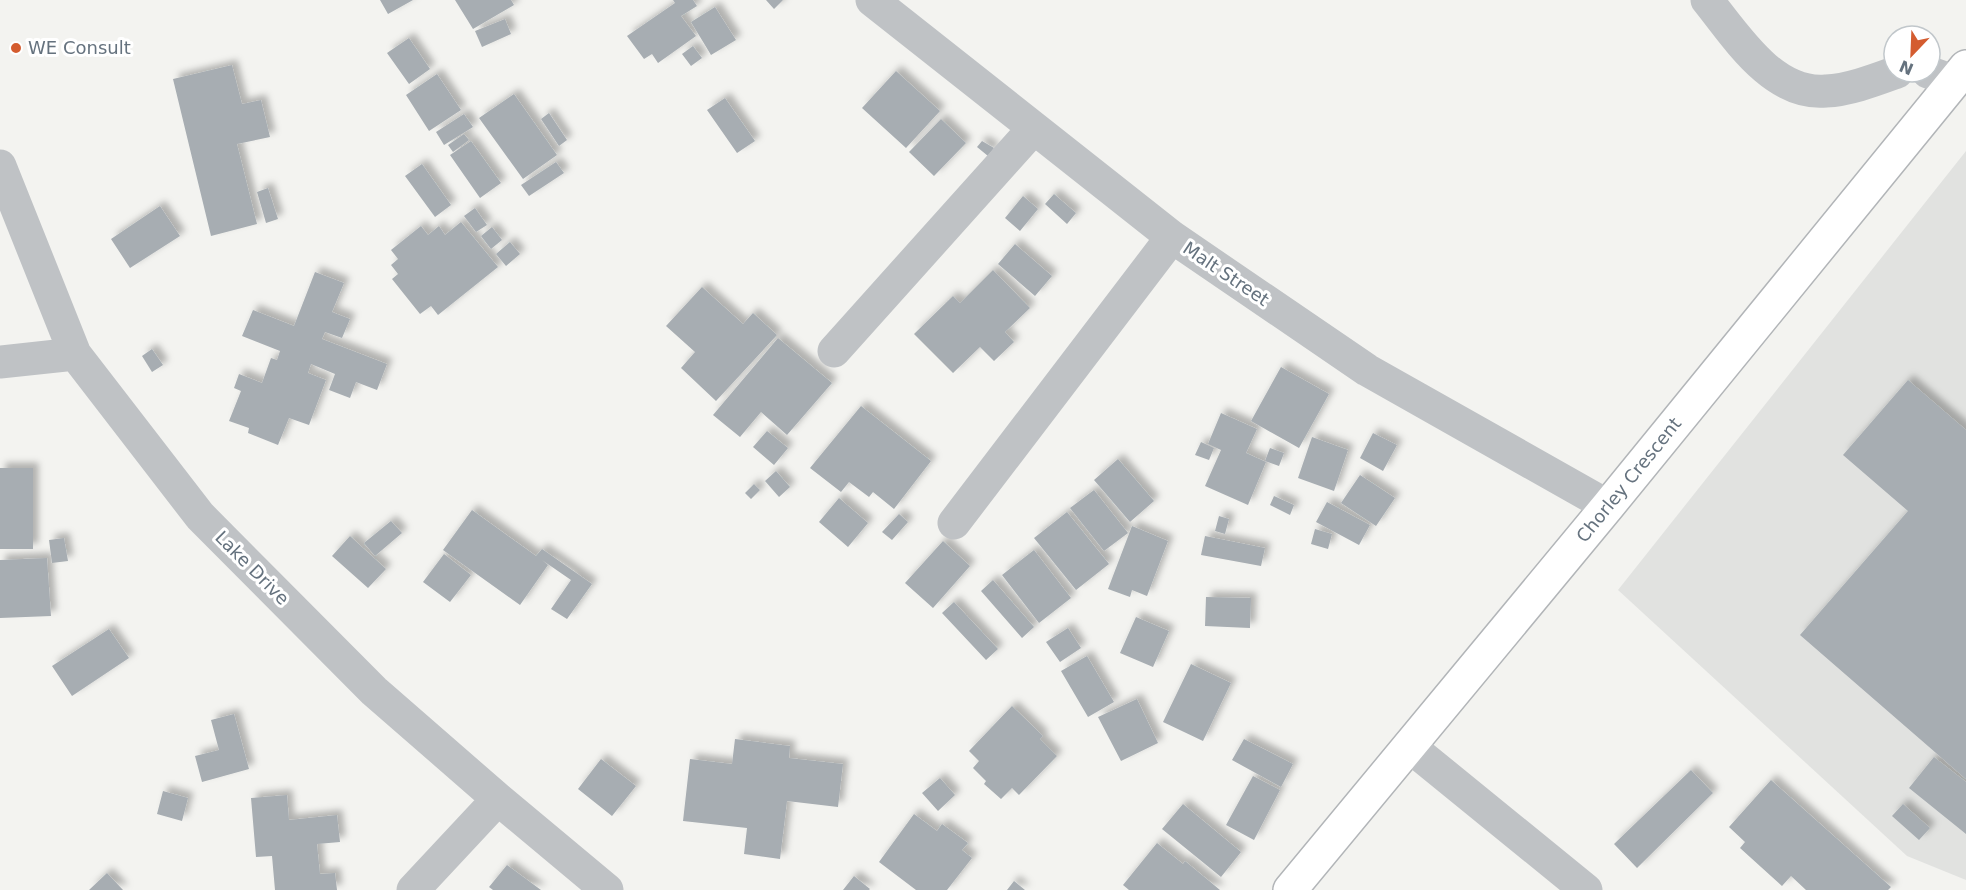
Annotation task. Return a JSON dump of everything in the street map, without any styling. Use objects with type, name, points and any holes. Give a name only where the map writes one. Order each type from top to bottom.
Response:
[{"type":"main road","name":"Chorley Crescent","points":[[1290,890],[1608,506],[1949,73]]},
{"type":"street","name":"Malt Street","points":[[872,0],[1172,237],[1367,370],[1608,506]]},
{"type":"street","points":[[1707,0],[1762,65],[1797,87],[1828,92],[1882,76]]},
{"type":"street","points":[[834,351],[1034,128]]},
{"type":"street","name":"Lake Drive","points":[[0,166],[75,354],[200,516],[374,691],[607,890]]},
{"type":"street","points":[[954,523],[1172,237]]},
{"type":"street","points":[[0,362],[75,354]]},
{"type":"street","points":[[1409,746],[1586,890]]},
{"type":"street","points":[[413,890],[498,799]]},
{"type":"shaded area","points":[[1966,151],[1966,880],[1907,856],[1618,590]]},
{"type":"building","points":[[380,0],[413,0],[388,14]]},
{"type":"building","points":[[455,0],[511,0],[514,5],[473,29]]},
{"type":"building","points":[[673,0],[693,0],[697,6],[681,16],[696,36],[658,63],[652,54],[644,59],[627,36],[675,3]]},
{"type":"building","points":[[766,0],[783,0],[774,9]]},
{"type":"building","points":[[715,7],[736,40],[711,55],[691,22]]},
{"type":"building","points":[[505,19],[511,34],[482,47],[475,31]]},
{"type":"building","points":[[409,38],[430,69],[409,84],[387,53]]},
{"type":"building","points":[[693,46],[702,58],[691,66],[682,54]]},
{"type":"building","points":[[232,65],[242,104],[261,100],[270,137],[237,144],[257,224],[211,236],[173,79]]},
{"type":"building","points":[[896,71],[940,111],[906,148],[862,108]]},
{"type":"building","points":[[437,74],[461,110],[429,131],[406,95]]},
{"type":"building","points":[[514,94],[557,155],[523,179],[479,118]]},
{"type":"building","points":[[725,98],[755,141],[737,153],[707,110]]},
{"type":"building","points":[[549,113],[567,140],[559,146],[541,119]]},
{"type":"building","points":[[464,114],[473,127],[444,145],[436,132]]},
{"type":"building","points":[[941,119],[966,143],[934,176],[909,152]]},
{"type":"building","points":[[464,134],[469,140],[453,152],[448,145]]},
{"type":"building","points":[[471,141],[501,183],[480,198],[450,155]]},
{"type":"building","points":[[982,141],[994,148],[988,156],[977,147]]},
{"type":"building","points":[[556,162],[564,173],[529,196],[521,185]]},
{"type":"building","points":[[422,164],[451,205],[435,217],[405,176]]},
{"type":"building","points":[[268,188],[278,219],[266,223],[257,192]]},
{"type":"building","points":[[1054,194],[1076,213],[1067,224],[1045,204]]},
{"type":"building","points":[[1023,196],[1038,209],[1020,231],[1005,218]]},
{"type":"building","points":[[160,206],[180,236],[130,268],[111,239]]},
{"type":"building","points":[[475,208],[487,225],[476,232],[464,216]]},
{"type":"building","points":[[461,222],[498,267],[438,315],[431,306],[420,314],[392,279],[398,274],[391,265],[398,259],[391,250],[421,226],[428,235],[439,226],[445,235]]},
{"type":"building","points":[[492,227],[502,240],[491,249],[481,236]]},
{"type":"building","points":[[510,242],[520,254],[506,266],[496,254]]},
{"type":"building","points":[[1015,244],[1052,276],[1035,296],[998,264]]},
{"type":"building","points":[[993,270],[1030,308],[1005,332],[1014,342],[994,361],[980,347],[953,373],[914,334],[953,296],[960,303]]},
{"type":"building","points":[[315,272],[344,283],[332,312],[350,319],[342,338],[325,332],[322,339],[387,364],[377,390],[356,382],[350,398],[329,390],[335,374],[311,364],[308,373],[326,380],[309,425],[289,418],[278,445],[248,433],[249,428],[229,421],[241,391],[234,388],[239,374],[262,383],[271,358],[277,360],[280,351],[242,336],[253,310],[294,326]]},
{"type":"building","points":[[702,287],[743,324],[753,313],[777,335],[716,401],[681,368],[695,352],[666,326]]},
{"type":"building","points":[[778,338],[832,383],[787,435],[761,412],[740,437],[713,415]]},
{"type":"building","points":[[152,349],[163,365],[152,372],[142,356]]},
{"type":"building","points":[[1281,367],[1329,394],[1299,448],[1251,421]]},
{"type":"building","points":[[1908,380],[1966,430],[1966,779],[1800,635],[1908,511],[1843,455]]},
{"type":"building","points":[[861,406],[931,461],[894,509],[873,492],[869,497],[849,482],[841,492],[810,468]]},
{"type":"building","points":[[1221,413],[1257,429],[1246,453],[1266,462],[1248,505],[1205,486],[1221,450],[1208,444]]},
{"type":"building","points":[[767,431],[788,448],[774,465],[753,447]]},
{"type":"building","points":[[1373,433],[1397,445],[1383,471],[1360,458]]},
{"type":"building","points":[[1312,437],[1348,450],[1334,491],[1298,478]]},
{"type":"building","points":[[1201,442],[1214,448],[1209,460],[1195,455]]},
{"type":"building","points":[[1270,448],[1284,453],[1279,466],[1265,461]]},
{"type":"building","points":[[1118,459],[1154,501],[1130,522],[1094,480]]},
{"type":"building","points":[[0,468],[33,468],[33,549],[0,549]]},
{"type":"building","points":[[776,471],[790,487],[779,497],[765,481]]},
{"type":"building","points":[[1360,475],[1395,498],[1376,526],[1341,503]]},
{"type":"building","points":[[754,484],[760,490],[751,499],[745,493]]},
{"type":"building","points":[[1094,490],[1128,533],[1104,551],[1070,508]]},
{"type":"building","points":[[1274,496],[1294,505],[1290,515],[1270,505]]},
{"type":"building","points":[[839,498],[868,523],[848,547],[819,522]]},
{"type":"building","points":[[1327,502],[1370,525],[1359,545],[1316,522]]},
{"type":"building","points":[[472,510],[536,556],[542,549],[592,584],[567,619],[551,609],[571,580],[542,560],[548,565],[520,605],[443,550]]},
{"type":"building","points":[[1067,512],[1109,564],[1076,590],[1034,538]]},
{"type":"building","points":[[899,514],[908,522],[892,540],[882,532]]},
{"type":"building","points":[[1219,516],[1229,519],[1225,534],[1215,531]]},
{"type":"building","points":[[391,521],[402,533],[375,556],[364,543]]},
{"type":"building","points":[[1132,526],[1168,541],[1147,596],[1132,590],[1130,597],[1108,589]]},
{"type":"building","points":[[1315,529],[1332,534],[1328,549],[1311,544]]},
{"type":"building","points":[[350,536],[386,569],[368,588],[332,556]]},
{"type":"building","points":[[1205,536],[1265,548],[1261,566],[1201,555]]},
{"type":"building","points":[[64,538],[68,561],[52,563],[49,540]]},
{"type":"building","points":[[943,541],[970,566],[933,608],[905,583]]},
{"type":"building","points":[[1034,550],[1071,598],[1039,623],[1002,575]]},
{"type":"building","points":[[444,554],[471,575],[450,602],[423,582]]},
{"type":"building","points":[[47,558],[51,616],[0,618],[0,560]]},
{"type":"building","points":[[993,580],[1034,627],[1022,638],[981,591]]},
{"type":"building","points":[[1206,597],[1251,598],[1250,628],[1205,626]]},
{"type":"building","points":[[954,602],[998,649],[986,660],[942,613]]},
{"type":"building","points":[[1136,617],[1169,631],[1153,667],[1120,653]]},
{"type":"building","points":[[1068,628],[1081,648],[1060,662],[1046,642]]},
{"type":"building","points":[[109,629],[129,658],[72,696],[52,666]]},
{"type":"building","points":[[1087,656],[1114,702],[1088,717],[1061,671]]},
{"type":"building","points":[[1191,664],[1231,683],[1203,741],[1163,722]]},
{"type":"building","points":[[1137,699],[1158,743],[1121,761],[1098,717]]},
{"type":"building","points":[[1012,706],[1043,736],[1040,739],[1057,756],[1019,795],[1012,788],[1001,799],[984,784],[986,781],[973,768],[979,761],[969,751]]},
{"type":"building","points":[[234,714],[249,769],[202,782],[195,756],[219,750],[211,720]]},
{"type":"building","points":[[735,739],[790,746],[789,758],[843,764],[838,807],[787,801],[780,859],[744,854],[747,828],[683,821],[690,759],[732,764]]},
{"type":"building","points":[[1244,739],[1293,764],[1281,787],[1232,760]]},
{"type":"building","points":[[1934,757],[1966,782],[1966,834],[1909,788]]},
{"type":"building","points":[[601,759],[636,786],[612,816],[578,789]]},
{"type":"building","points":[[1691,770],[1713,793],[1637,868],[1614,844]]},
{"type":"building","points":[[1253,776],[1280,790],[1254,840],[1226,825]]},
{"type":"building","points":[[940,778],[955,795],[938,811],[922,793]]},
{"type":"building","points":[[1771,780],[1891,887],[1888,890],[1806,890],[1791,876],[1782,886],[1740,848],[1745,842],[1729,827]]},
{"type":"building","points":[[163,791],[188,798],[182,821],[157,814]]},
{"type":"building","points":[[287,795],[289,820],[337,815],[340,842],[317,844],[320,874],[335,873],[337,890],[275,890],[272,856],[256,857],[251,798]]},
{"type":"building","points":[[1183,804],[1241,852],[1221,877],[1162,829]]},
{"type":"building","points":[[1903,804],[1930,828],[1919,840],[1892,816]]},
{"type":"building","points":[[914,814],[937,831],[942,824],[968,843],[962,850],[972,858],[947,890],[916,890],[879,862]]},
{"type":"building","points":[[1157,843],[1183,864],[1185,861],[1220,890],[1129,890],[1123,885]]},
{"type":"building","points":[[507,865],[541,890],[493,890],[489,887]]},
{"type":"building","points":[[107,873],[123,890],[89,890]]},
{"type":"building","points":[[854,876],[870,889],[843,890]]},
{"type":"building","points":[[1014,881],[1025,890],[1007,890]]},
{"type":"place","name":"WE Consult","points":[[16,48]]}]
